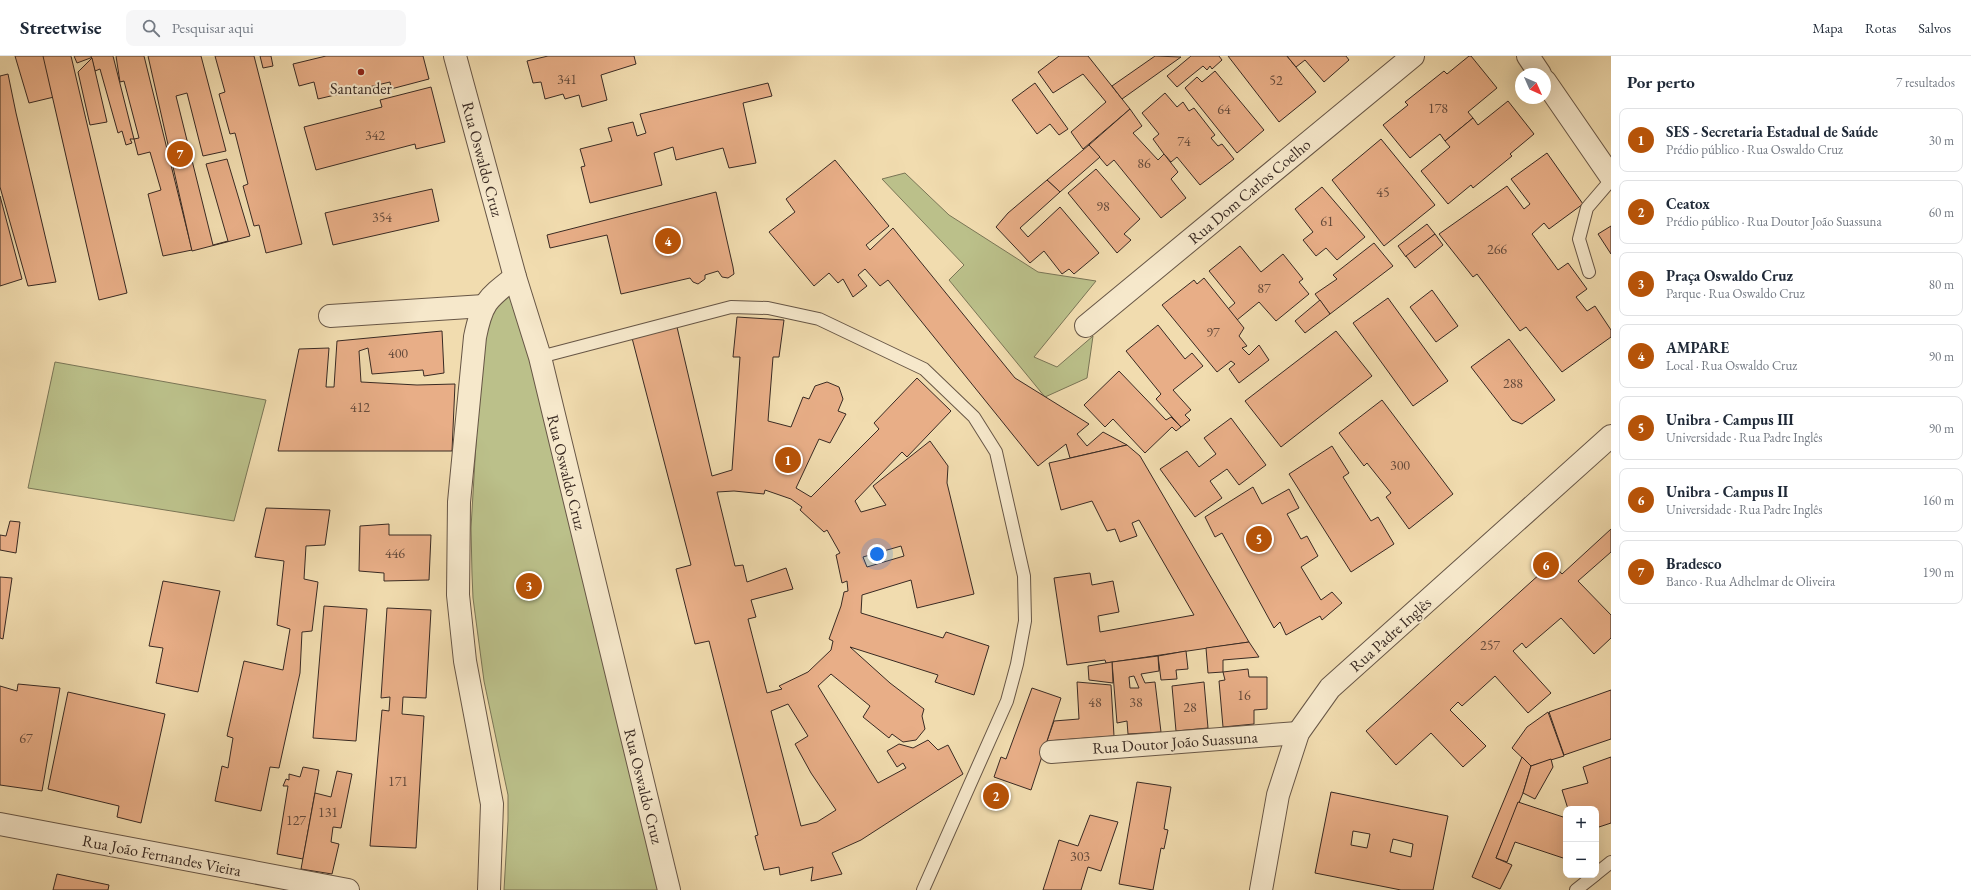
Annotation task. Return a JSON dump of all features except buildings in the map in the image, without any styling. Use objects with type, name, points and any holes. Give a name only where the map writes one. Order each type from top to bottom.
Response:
[{"type":"street","name":"Rua Oswaldo Cruz","points":[[455,56],[515,277],[540,357],[669,890]]},
{"type":"street","name":"Rua Dom Carlos Coelho","points":[[1086,326],[1412,56]]},
{"type":"street","points":[[1528,56],[1536,68]]},
{"type":"street","points":[[1551,90],[1611,177]]},
{"type":"street","points":[[489,890],[492,804],[465,661],[458,595],[459,502],[475,338],[484,306],[494,293],[515,277]]},
{"type":"street","points":[[330,316],[484,306]]},
{"type":"street","name":"Rua Padre Inglês","points":[[1261,890],[1278,795],[1298,733],[1330,688],[1611,436]]},
{"type":"street","name":"Rua Doutor João Suassuna","points":[[1051,752],[1298,733]]},
{"type":"street","name":"Rua João Fernandes Vieira","points":[[0,824],[348,890]]},
{"type":"lane","points":[[1589,272],[1578,239],[1587,208],[1611,180]]},
{"type":"lane","points":[[540,357],[731,307],[768,308],[820,319],[924,369],[974,417],[996,452],[1024,576],[1025,621],[1018,664],[1007,701],[924,890]]},
{"type":"lane","points":[[1599,871],[1611,862]]},
{"type":"lane","points":[[1576,890],[1590,878]]},
{"type":"green space","points":[[905,173],[949,215],[1038,272],[1096,281],[1034,357],[1057,367],[1093,336],[1087,378],[1045,397],[949,280],[964,265],[882,179]]},
{"type":"green space","points":[[507,296],[511,297],[517,306],[660,890],[504,890],[508,795],[484,681],[473,598],[471,528],[482,340],[492,305]]},
{"type":"green space","points":[[55,362],[266,400],[234,521],[28,488]]},
{"type":"place","name":"Santander","points":[[361,72]]},
{"type":"place","name":"Bradesco","points":[[180,154]]},
{"type":"place","name":"AMPARE","points":[[668,241]]},
{"type":"place","name":"SES - Secretaria Estadual de Saúde","points":[[788,460]]},
{"type":"place","name":"Unibra - Campus III","points":[[1259,539]]},
{"type":"place","name":"Unibra - Campus II","points":[[1546,565]]},
{"type":"place","name":"Praça Oswaldo Cruz","points":[[529,586]]},
{"type":"place","name":"Ceatox","points":[[996,796]]}]
